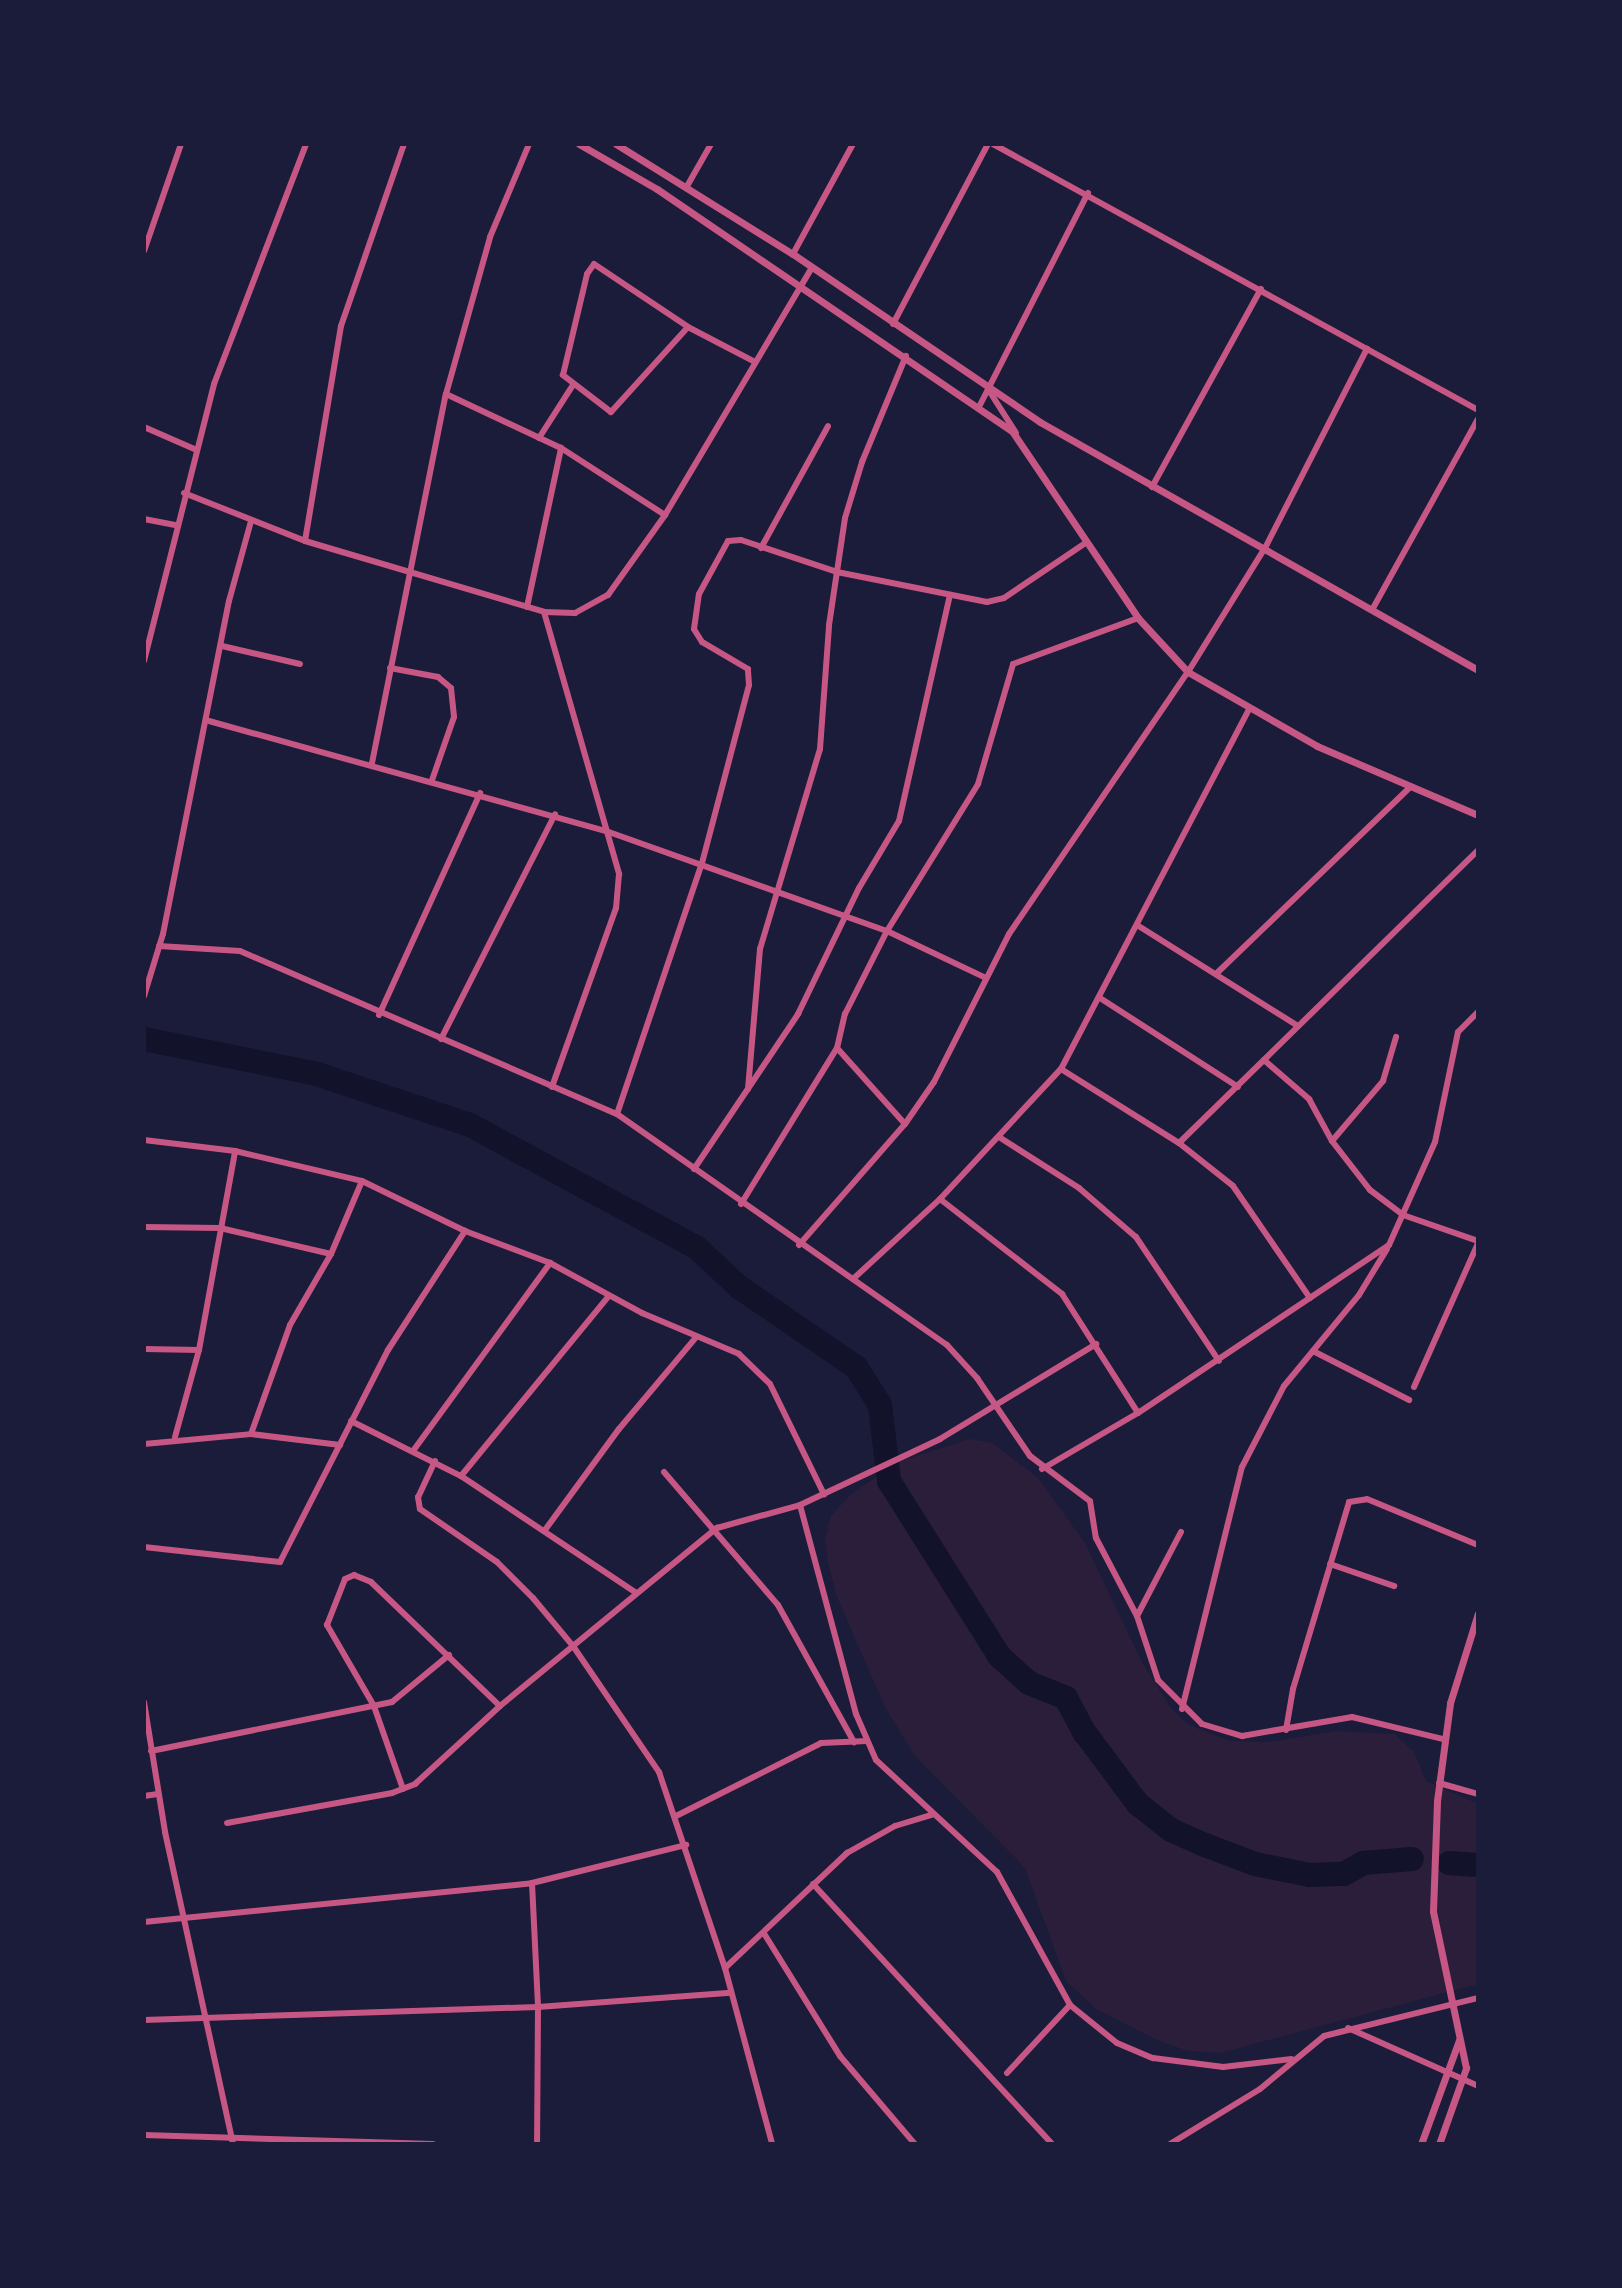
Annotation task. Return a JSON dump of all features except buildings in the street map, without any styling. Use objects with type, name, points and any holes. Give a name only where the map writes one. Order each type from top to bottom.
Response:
[{"type":"street","points":[[144,251],[181,144]]},
{"type":"street","points":[[144,661],[148,631],[194,449],[222,360],[306,144]]},
{"type":"street","points":[[305,541],[341,326],[404,144]]},
{"type":"street","points":[[372,763],[446,394],[490,237],[529,144]]},
{"type":"street","points":[[579,144],[980,405],[1021,441]]},
{"type":"street","points":[[616,144],[793,254],[988,389],[1152,487],[1478,670]]},
{"type":"street","points":[[686,188],[711,144]]},
{"type":"street","points":[[793,254],[853,144]]},
{"type":"street","points":[[893,324],[990,144],[1088,193],[1478,410]]},
{"type":"street","points":[[980,405],[1088,193]]},
{"type":"street","points":[[688,327],[611,412],[563,376],[592,265],[688,327],[755,362]]},
{"type":"street","points":[[184,493],[305,541],[544,612],[575,613],[608,595],[665,515],[812,267]]},
{"type":"street","points":[[1152,487],[1261,289]]},
{"type":"street","points":[[799,1245],[905,1124],[934,1082],[984,977],[1188,672],[1265,548],[1367,349]]},
{"type":"street","points":[[748,1089],[758,960],[816,771],[837,572],[855,481],[906,356]]},
{"type":"street","points":[[539,438],[573,385]]},
{"type":"street","points":[[988,389],[1138,618],[1188,672],[1317,746],[1478,815]]},
{"type":"street","points":[[446,394],[561,448],[665,515]]},
{"type":"street","points":[[1372,610],[1478,419]]},
{"type":"street","points":[[761,548],[828,426]]},
{"type":"street","points":[[144,427],[194,449]]},
{"type":"street","points":[[527,607],[561,448]]},
{"type":"street","points":[[144,519],[176,525]]},
{"type":"street","points":[[144,996],[147,976],[159,946],[251,521]]},
{"type":"street","points":[[617,1114],[702,863],[750,675],[744,665],[702,642],[694,629],[699,594],[726,545],[736,539],[837,572],[996,601],[1087,542]]},
{"type":"street","points":[[694,1169],[798,1014],[845,917],[904,808],[950,595]]},
{"type":"street","points":[[544,612],[619,874],[616,908],[552,1087]]},
{"type":"street","points":[[741,1204],[837,1048],[845,1014],[887,931],[978,784],[1013,664],[1138,618]]},
{"type":"street","points":[[222,646],[300,664]]},
{"type":"street","points":[[390,668],[438,677],[451,688],[456,701],[432,780]]},
{"type":"street","points":[[853,1279],[940,1199],[1061,1069],[1249,709]]},
{"type":"street","points":[[209,721],[555,814],[702,863],[887,931],[984,977]]},
{"type":"street","points":[[1217,973],[1411,786]]},
{"type":"street","points":[[379,1015],[480,793]]},
{"type":"street","points":[[441,1039],[555,814]]},
{"type":"street","points":[[1179,1143],[1478,850]]},
{"type":"street","points":[[1137,925],[1298,1026]]},
{"type":"street","points":[[159,946],[240,951],[379,1015],[617,1114],[799,1245],[947,1345],[1042,1469],[1090,1501],[1096,1538],[1137,1616],[1158,1680],[1182,1709],[1229,1735],[1286,1730],[1352,1717],[1443,1739]]},
{"type":"street","points":[[1100,998],[1238,1087]]},
{"type":"street","points":[[1182,1709],[1232,1495],[1284,1386],[1359,1295],[1389,1245],[1435,1142],[1458,1032],[1478,1012]]},
{"type":"street","points":[[1332,1141],[1383,1081],[1396,1037]]},
{"type":"street","points":[[837,1048],[905,1124]]},
{"type":"street","points":[[1264,1060],[1303,1091],[1332,1141],[1370,1190],[1403,1215],[1478,1242],[1414,1387]]},
{"type":"street","points":[[1061,1069],[1179,1143],[1247,1201],[1310,1298]]},
{"type":"street","points":[[999,1137],[1079,1188],[1136,1237],[1219,1361]]},
{"type":"street","points":[[144,1140],[235,1151],[362,1181],[465,1231],[550,1263],[609,1296],[739,1354],[762,1372],[824,1494]]},
{"type":"street","points":[[175,1437],[199,1350],[235,1151]]},
{"type":"street","points":[[251,1434],[290,1325],[331,1254],[362,1181]]},
{"type":"street","points":[[940,1199],[1062,1294],[1138,1413]]},
{"type":"street","points":[[144,1227],[220,1228],[331,1254]]},
{"type":"street","points":[[144,1547],[276,1564],[399,1330],[465,1231]]},
{"type":"street","points":[[1042,1469],[1219,1361],[1389,1245]]},
{"type":"street","points":[[413,1451],[550,1263]]},
{"type":"street","points":[[461,1476],[609,1296]]},
{"type":"street","points":[[545,1530],[619,1429],[697,1336]]},
{"type":"street","points":[[227,1823],[403,1789],[635,1592],[717,1528],[800,1505],[824,1494],[998,1409],[1096,1344]]},
{"type":"street","points":[[144,1349],[199,1350]]},
{"type":"street","points":[[1313,1351],[1409,1400]]},
{"type":"street","points":[[351,1421],[461,1476],[635,1592]]},
{"type":"street","points":[[144,1444],[175,1437],[251,1434],[340,1445]]},
{"type":"street","points":[[435,1461],[418,1497],[420,1509],[497,1562],[573,1646],[648,1754],[686,1845],[725,1968],[772,2144]]},
{"type":"street","points":[[664,1472],[717,1528],[778,1605],[854,1742]]},
{"type":"street","points":[[1286,1730],[1330,1564],[1353,1498],[1367,1499],[1478,1545]]},
{"type":"street","points":[[800,1505],[867,1741],[889,1775],[997,1872],[1070,2005],[1117,2043],[1153,2058],[1223,2067],[1292,2059]]},
{"type":"street","points":[[1137,1616],[1181,1532]]},
{"type":"street","points":[[1330,1564],[1394,1586]]},
{"type":"street","points":[[403,1789],[374,1706],[327,1625],[345,1579],[354,1575],[371,1582],[500,1706]]},
{"type":"street","points":[[1439,2144],[1464,2080],[1459,2038],[1433,1911],[1439,1783],[1443,1739],[1478,1613]]},
{"type":"street","points":[[151,1751],[392,1702],[449,1655]]},
{"type":"street","points":[[144,1702],[158,1794],[183,1918],[208,2017],[232,2142]]},
{"type":"street","points":[[676,1816],[809,1748],[867,1741]]},
{"type":"street","points":[[1439,1783],[1478,1794]]},
{"type":"street","points":[[144,1796],[158,1794]]},
{"type":"street","points":[[725,1968],[765,1935],[813,1884],[867,1840],[932,1815]]},
{"type":"street","points":[[144,1922],[532,1883],[686,1845]]},
{"type":"street","points":[[532,1883],[538,2007],[537,2144]]},
{"type":"street","points":[[813,1884],[1052,2144]]},
{"type":"street","points":[[765,1935],[840,2056],[915,2144]]},
{"type":"street","points":[[144,2020],[538,2007],[730,1993]]},
{"type":"street","points":[[1170,2144],[1234,2108],[1324,2036],[1478,1998]]},
{"type":"street","points":[[1007,2073],[1070,2005]]},
{"type":"street","points":[[1348,2028],[1478,2086]]},
{"type":"street","points":[[1421,2144],[1459,2038]]},
{"type":"street","points":[[144,2135],[232,2142],[433,2144]]},
{"type":"shaded area","points":[[970,1439],[992,1443],[1038,1478],[1085,1543],[1143,1664],[1171,1708],[1189,1725],[1230,1741],[1270,1742],[1336,1731],[1394,1734],[1414,1752],[1426,1781],[1478,1804],[1478,1984],[1220,2053],[1188,2051],[1157,2040],[1096,2009],[1066,1981],[1025,1868],[915,1756],[885,1707],[837,1597],[828,1562],[825,1539],[831,1516],[850,1495],[900,1461]]},
{"type":"waterway","points":[[144,1039],[317,1074],[470,1125],[696,1247],[739,1287],[856,1367],[880,1405],[889,1481],[999,1656],[1029,1683],[1066,1698],[1085,1733],[1138,1804],[1171,1830],[1255,1864],[1310,1875],[1344,1874],[1363,1863],[1412,1859]]},
{"type":"waterway","points":[[1449,1863],[1478,1865]]}]
